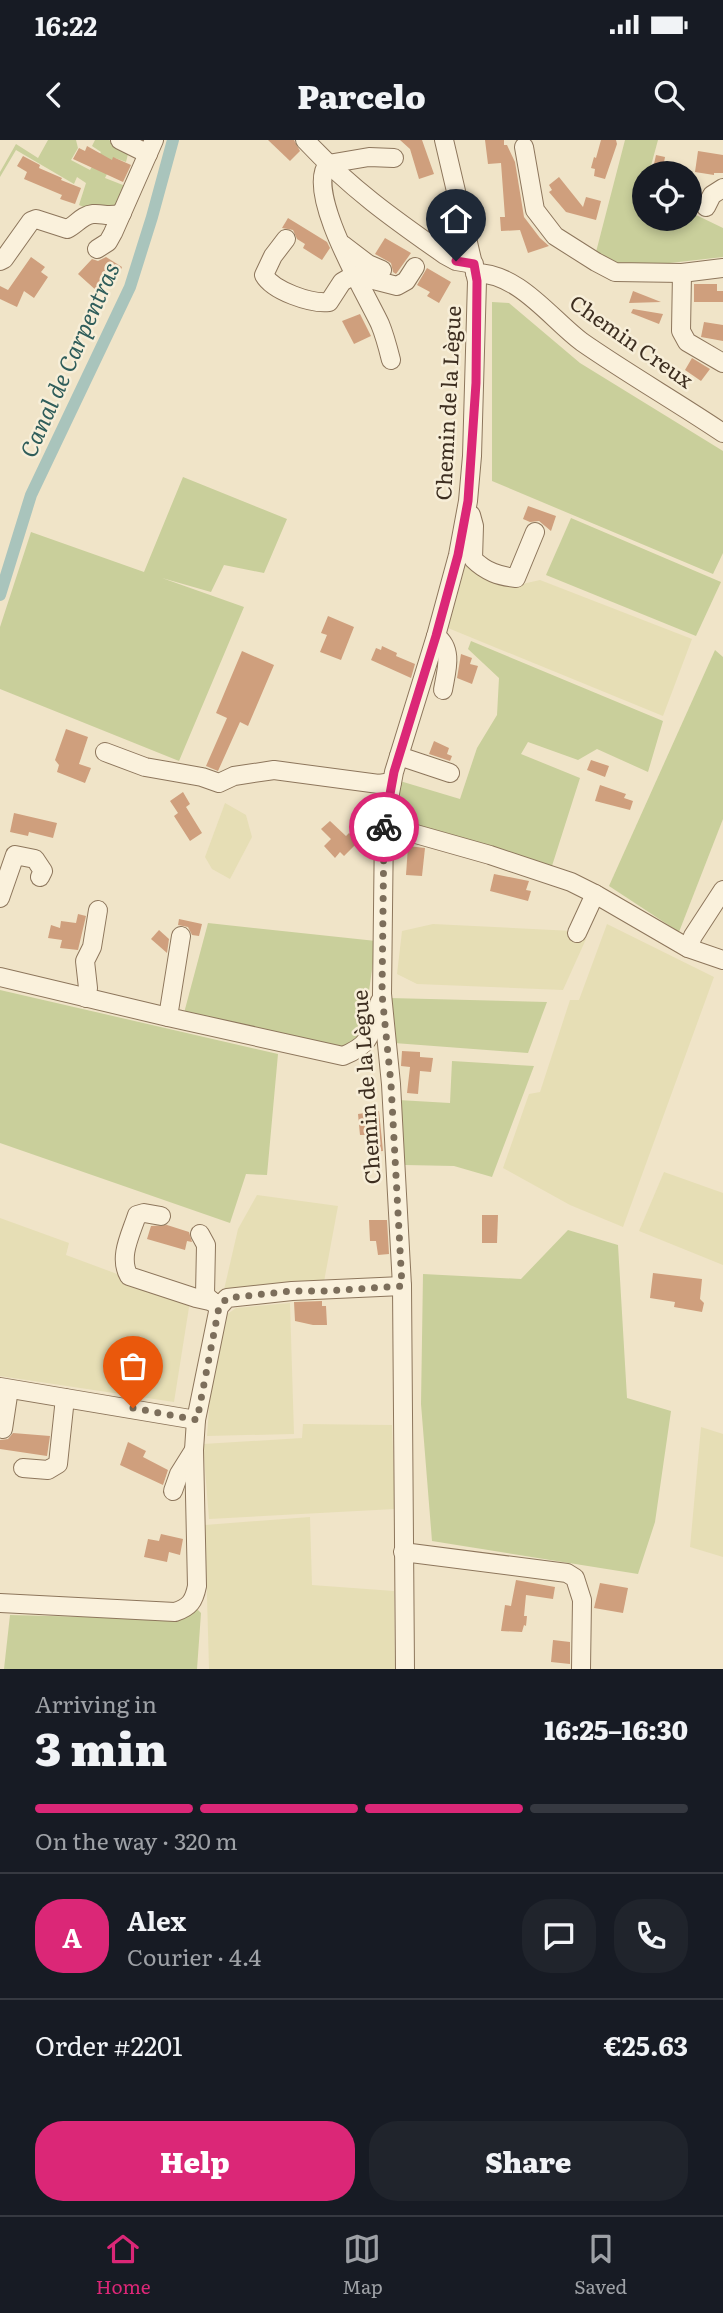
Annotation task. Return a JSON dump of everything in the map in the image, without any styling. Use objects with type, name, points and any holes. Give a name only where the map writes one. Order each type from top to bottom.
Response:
[{"type":"street","points":[[97,249],[108,242],[151,147],[120,140]]},
{"type":"street","name":"Chemin Creux","points":[[305,140],[373,204],[445,255],[512,285],[581,341],[723,433]]},
{"type":"street","name":"Chemin de la Lègue","points":[[405,1669],[402,1286],[391,1084],[382,994],[384,825],[399,756],[458,555],[468,501],[476,383],[475,269],[443,140]]},
{"type":"street","points":[[524,147],[536,211],[555,236],[615,272],[682,273],[723,268]]},
{"type":"street","points":[[391,360],[381,326],[340,244],[322,190],[324,169],[328,164],[369,157],[394,158]]},
{"type":"street","points":[[706,207],[712,195],[723,188]]},
{"type":"street","points":[[0,261],[31,221],[36,219],[67,229],[84,217],[94,214],[107,218],[122,213]]},
{"type":"street","points":[[286,239],[273,256],[264,275],[274,287],[318,304],[329,302],[342,282],[354,275],[397,286],[407,281],[415,267]]},
{"type":"street","points":[[340,244],[348,247],[368,264],[383,270]]},
{"type":"street","points":[[682,273],[681,331],[687,342],[723,363]]},
{"type":"street","points":[[468,501],[474,526],[473,559],[481,567],[499,576],[516,578],[535,532]]},
{"type":"street","points":[[436,636],[446,649],[448,664],[443,690]]},
{"type":"street","points":[[105,752],[145,767],[202,777],[219,783],[234,776],[274,770],[379,784],[392,782]]},
{"type":"street","points":[[399,756],[450,773]]},
{"type":"street","points":[[384,825],[491,855],[571,882],[688,948],[723,960]]},
{"type":"street","points":[[0,898],[15,855],[35,859],[43,871],[40,877]]},
{"type":"street","points":[[688,948],[723,890]]},
{"type":"street","points":[[577,933],[595,894]]},
{"type":"street","points":[[86,998],[88,988],[85,961],[92,947],[98,910]]},
{"type":"street","points":[[168,1017],[181,936]]},
{"type":"street","points":[[0,977],[342,1056],[361,1048],[370,1037],[382,994]]},
{"type":"street","points":[[160,1216],[144,1213],[137,1215],[125,1254],[124,1267],[129,1276],[216,1304],[227,1298],[292,1291],[402,1286]]},
{"type":"street","points":[[200,1234],[206,1245],[205,1295],[216,1304]]},
{"type":"street","points":[[0,1603],[175,1612],[186,1609],[194,1600],[197,1586],[194,1450],[216,1304]]},
{"type":"street","points":[[3,1429],[4,1388],[197,1420]]},
{"type":"street","points":[[23,1468],[48,1470],[58,1464],[65,1398]]},
{"type":"street","points":[[173,1491],[179,1474],[194,1450]]},
{"type":"street","points":[[403,1552],[567,1573],[575,1578],[582,1600],[581,1669]]},
{"type":"shaded area","points":[[467,560],[509,587],[540,580],[692,639],[663,716],[448,628]]},
{"type":"shaded area","points":[[225,803],[246,815],[252,837],[230,879],[212,869],[205,857]]},
{"type":"shaded area","points":[[433,924],[573,931],[586,939],[563,990],[417,984],[397,974],[402,931]]},
{"type":"shaded area","points":[[607,924],[714,977],[623,1227],[570,1205],[503,1168],[529,1094],[540,1092],[570,1000],[579,1000]]},
{"type":"shaded area","points":[[664,1172],[723,1193],[723,1265],[639,1231]]},
{"type":"shaded area","points":[[257,1195],[338,1206],[323,1287],[223,1294],[238,1229]]},
{"type":"shaded area","points":[[0,1218],[69,1243],[66,1255],[190,1301],[174,1402],[0,1376]]},
{"type":"shaded area","points":[[290,1303],[294,1434],[207,1436],[213,1353],[223,1317],[236,1308]]},
{"type":"shaded area","points":[[303,1424],[392,1425],[395,1509],[209,1519],[203,1444],[302,1438]]},
{"type":"shaded area","points":[[701,1427],[723,1434],[723,1557],[690,1547]]},
{"type":"shaded area","points":[[310,1517],[312,1585],[394,1591],[395,1669],[209,1669],[205,1525]]},
{"type":"green space","points":[[48,140],[76,140],[78,148],[71,160],[90,170],[101,152],[92,146],[95,140],[109,140],[129,150],[126,162],[115,158],[105,178],[128,187],[119,202],[99,209],[79,205],[86,183],[77,177],[74,184],[16,150],[0,177],[0,172],[16,144],[38,158]]},
{"type":"green space","points":[[625,140],[658,140],[652,161],[632,161],[632,231],[702,231],[702,218],[723,228],[723,257],[661,264],[612,264],[596,252]]},
{"type":"green space","points":[[492,302],[509,303],[580,363],[723,451],[723,553],[713,574],[492,481]]},
{"type":"green space","points":[[183,477],[287,519],[264,573],[224,565],[211,592],[162,578],[244,607],[179,761],[0,689],[0,627],[31,532],[144,572]]},
{"type":"green space","points":[[571,518],[721,582],[696,636],[546,575]]},
{"type":"green space","points":[[471,641],[663,721],[648,772],[597,749],[578,760],[528,742],[521,754],[580,778],[551,869],[416,824],[398,803],[400,781],[460,799],[477,748],[497,715],[499,678],[468,649]]},
{"type":"green space","points":[[715,650],[723,657],[723,819],[679,932],[609,886]]},
{"type":"green space","points":[[208,923],[376,941],[363,1034],[347,1051],[184,1013]]},
{"type":"green space","points":[[0,990],[278,1054],[267,1175],[246,1174],[230,1223],[0,1143]]},
{"type":"green space","points":[[389,998],[547,1002],[528,1053],[394,1043]]},
{"type":"green space","points":[[452,1061],[534,1066],[492,1177],[454,1166],[405,1165],[398,1100],[450,1103]]},
{"type":"green space","points":[[568,1230],[618,1245],[627,1398],[671,1411],[655,1522],[638,1574],[432,1541],[421,1404],[423,1274],[521,1279]]},
{"type":"green space","points":[[197,1609],[201,1613],[197,1669],[4,1669],[10,1615],[170,1619],[185,1616]]},
{"type":"building","points":[[268,140],[294,140],[300,151],[290,161]]},
{"type":"building","points":[[400,140],[422,140],[434,174],[419,179],[410,149]]},
{"type":"building","points":[[485,140],[504,140],[504,145],[507,145],[515,162],[524,217],[549,246],[528,253],[520,230],[501,231],[500,217],[505,217],[501,163],[488,164]]},
{"type":"building","points":[[601,140],[616,140],[617,144],[605,179],[594,176],[595,169],[591,168]]},
{"type":"building","points":[[87,146],[112,160],[113,157],[131,165],[123,182],[73,159],[79,148],[85,151]]},
{"type":"building","points":[[698,151],[723,155],[723,173],[702,173],[702,161],[697,161]]},
{"type":"building","points":[[656,155],[665,157],[664,161],[655,161]]},
{"type":"building","points":[[23,156],[40,165],[39,168],[81,188],[75,204],[60,199],[62,195],[24,179],[27,172],[17,166]]},
{"type":"building","points":[[559,177],[583,207],[586,197],[601,201],[596,220],[566,212],[549,192],[552,190],[549,185]]},
{"type":"building","points":[[288,218],[327,242],[330,248],[322,260],[303,248],[305,244],[297,239],[293,230],[282,228]]},
{"type":"building","points":[[385,238],[411,253],[396,274],[391,263],[375,254]]},
{"type":"building","points":[[31,257],[45,267],[41,272],[48,277],[34,298],[24,291],[17,307],[0,299],[0,286],[8,290]]},
{"type":"building","points":[[106,257],[122,267],[114,285],[109,282],[98,292],[78,274],[92,259],[98,261]]},
{"type":"building","points":[[427,268],[451,282],[439,303],[427,296],[430,292],[417,285]]},
{"type":"building","points":[[694,284],[717,284],[717,291],[723,291],[723,302],[694,302]]},
{"type":"building","points":[[633,291],[661,302],[629,303]]},
{"type":"building","points":[[633,309],[663,314],[659,324],[631,313]]},
{"type":"building","points":[[360,314],[371,336],[354,344],[342,321]]},
{"type":"building","points":[[704,322],[723,325],[723,341],[701,337]]},
{"type":"building","points":[[692,358],[710,369],[701,381],[685,370]]},
{"type":"building","points":[[528,506],[556,516],[551,531],[539,521],[530,522],[523,519]]},
{"type":"building","points":[[328,616],[354,627],[341,660],[320,652],[327,635],[321,633]]},
{"type":"building","points":[[382,646],[415,664],[411,678],[371,660],[376,648],[381,650]]},
{"type":"building","points":[[242,651],[274,665],[248,726],[240,722],[218,771],[206,766],[227,718],[216,713]]},
{"type":"building","points":[[461,654],[472,658],[470,664],[478,666],[472,684],[457,678]]},
{"type":"building","points":[[66,729],[88,737],[79,764],[91,768],[85,783],[57,772],[59,765],[55,760]]},
{"type":"building","points":[[434,741],[449,748],[447,754],[452,756],[450,761],[429,754]]},
{"type":"building","points":[[591,760],[609,766],[605,777],[587,770]]},
{"type":"building","points":[[600,785],[626,794],[624,798],[633,801],[630,810],[595,801]]},
{"type":"building","points":[[183,792],[190,804],[186,807],[202,833],[190,841],[174,816],[178,813],[170,801]]},
{"type":"building","points":[[14,813],[57,823],[53,838],[29,832],[28,836],[10,832]]},
{"type":"building","points":[[330,821],[346,836],[349,833],[358,842],[344,856],[340,852],[335,858],[324,846],[331,839],[321,829]]},
{"type":"building","points":[[408,846],[425,848],[422,876],[406,875]]},
{"type":"building","points":[[494,874],[529,881],[526,890],[531,891],[528,901],[490,891]]},
{"type":"building","points":[[78,914],[86,916],[78,950],[60,948],[62,940],[48,938],[51,925],[60,928],[61,921],[76,923]]},
{"type":"building","points":[[179,919],[202,924],[199,936],[192,935],[188,927],[178,925]]},
{"type":"building","points":[[159,930],[169,939],[167,953],[151,939]]},
{"type":"building","points":[[402,1051],[420,1052],[420,1057],[433,1058],[431,1072],[420,1071],[418,1094],[407,1093],[410,1067],[401,1066]]},
{"type":"building","points":[[379,1111],[383,1151],[370,1152],[368,1135],[360,1135],[358,1114]]},
{"type":"building","points":[[482,1215],[498,1215],[497,1243],[482,1243]]},
{"type":"building","points":[[369,1220],[387,1220],[389,1254],[378,1255],[376,1241],[370,1241]]},
{"type":"building","points":[[167,1225],[189,1232],[192,1242],[187,1241],[185,1250],[147,1239],[151,1226]]},
{"type":"building","points":[[653,1273],[702,1279],[702,1312],[674,1307],[675,1302],[650,1298]]},
{"type":"building","points":[[322,1301],[322,1306],[326,1306],[327,1325],[295,1321],[294,1302]]},
{"type":"building","points":[[13,1433],[50,1436],[47,1456],[0,1449],[0,1440],[8,1439]]},
{"type":"building","points":[[128,1442],[146,1451],[143,1457],[168,1470],[163,1485],[120,1465]]},
{"type":"building","points":[[161,1534],[183,1539],[180,1555],[169,1552],[167,1562],[144,1557],[148,1539],[159,1541]]},
{"type":"building","points":[[516,1580],[555,1587],[553,1599],[526,1595],[526,1626],[524,1625],[522,1632],[501,1631],[505,1605],[511,1606]]},
{"type":"building","points":[[600,1583],[628,1588],[623,1613],[594,1608]]},
{"type":"building","points":[[553,1640],[570,1642],[570,1664],[551,1662]]},
{"type":"waterway","name":"Canal de Carpentras","points":[[0,595],[31,495],[130,287],[173,140]]},
{"type":"way so far","points":[[133,1408],[197,1420],[219,1307],[227,1298],[292,1291],[402,1286],[391,1084],[382,994],[384,827]]},
{"type":"route","points":[[384,827],[394,772],[436,636],[458,555],[468,501],[476,383],[477,281],[474,264],[456,261]]}]
